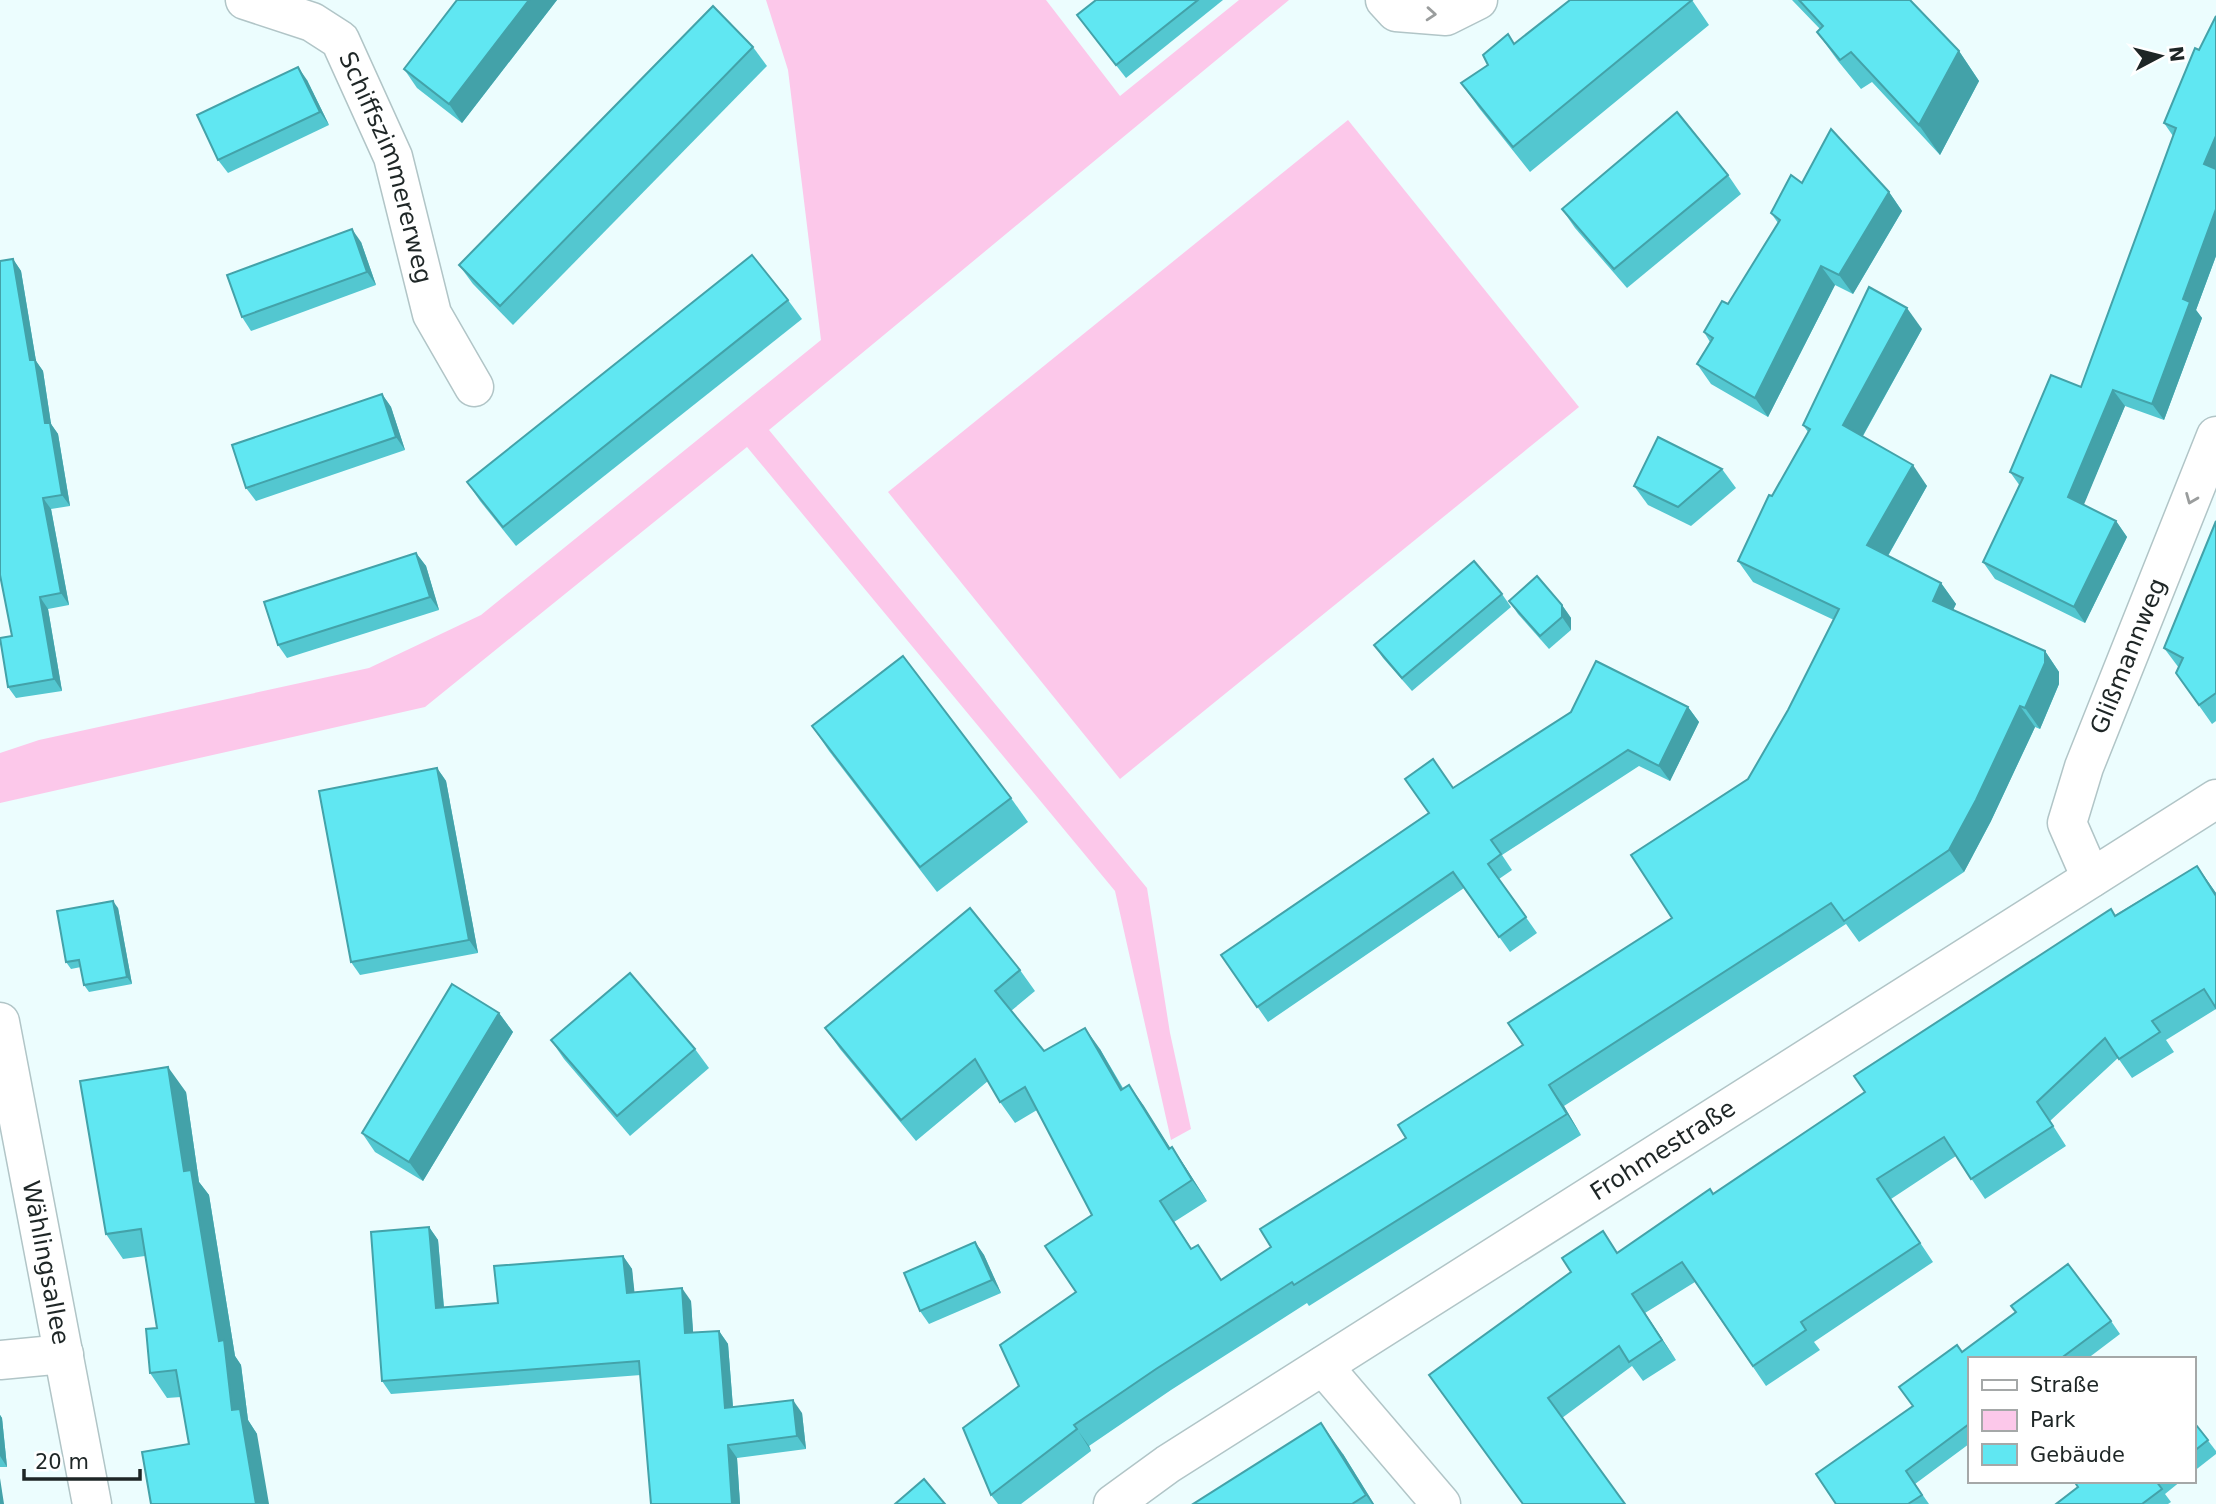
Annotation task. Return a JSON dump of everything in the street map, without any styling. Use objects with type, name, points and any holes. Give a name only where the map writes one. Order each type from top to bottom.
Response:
[{"type":"street","name":"Schiffszimmererweg","points":[[245,0],[312,22],[340,40],[393,157],[432,314],[474,387]]},
{"type":"street","points":[[1385,0],[1395,12],[1446,16],[1478,0]]},
{"type":"street","name":"Glißmannweg","points":[[2091,878],[2067,823],[2084,767],[2216,436]]},
{"type":"street","name":"Frohmestraße","points":[[1113,1504],[1168,1464],[2216,799]]},
{"type":"street","name":"Wählingsallee","points":[[0,1022],[92,1504]]},
{"type":"street","points":[[0,1360],[64,1354]]},
{"type":"street","points":[[1323,1366],[1441,1504]]},
{"type":"green space","points":[[766,0],[1046,0],[1120,96],[1239,0],[1289,0],[769,430],[1147,888],[1170,1033],[1191,1129],[1171,1140],[1115,891],[747,447],[425,707],[0,803],[0,753],[39,740],[369,668],[481,615],[821,340],[788,70]]},
{"type":"green space","points":[[1348,120],[1579,407],[1120,779],[888,492]]},
{"type":"building","points":[[457,0],[529,0],[449,104],[404,69]]},
{"type":"building","points":[[1096,0],[1198,0],[1116,65],[1077,15]]},
{"type":"building","points":[[1570,0],[1692,0],[1513,147],[1461,83],[1488,65],[1483,55],[1508,34],[1514,44]]},
{"type":"building","points":[[1799,0],[1910,0],[1959,51],[1919,125],[1851,52],[1840,60],[1817,32],[1823,26]]},
{"type":"building","points":[[713,6],[753,47],[500,306],[459,265]]},
{"type":"building","points":[[2216,16],[2216,136],[2204,164],[2216,169],[2216,209],[2183,299],[2190,302],[2152,404],[2113,390],[2068,497],[2116,521],[2074,607],[1983,562],[2023,478],[2010,472],[2051,375],[2081,387],[2176,128],[2164,123],[2195,48],[2199,50]]},
{"type":"building","points":[[298,67],[320,112],[218,160],[197,115]]},
{"type":"building","points":[[1677,112],[1728,175],[1614,269],[1562,209]]},
{"type":"building","points":[[1831,129],[1889,192],[1839,275],[1821,266],[1755,398],[1697,364],[1713,338],[1704,332],[1722,301],[1728,304],[1780,220],[1771,213],[1791,175],[1802,183]]},
{"type":"building","points":[[352,229],[367,272],[242,317],[227,275]]},
{"type":"building","points":[[752,255],[788,300],[503,527],[467,482]]},
{"type":"building","points":[[13,259],[30,360],[35,360],[45,423],[50,423],[62,495],[43,498],[61,593],[40,597],[54,679],[8,687],[0,638],[12,636],[0,575],[0,261]]},
{"type":"building","points":[[1869,287],[1907,308],[1843,425],[1913,465],[1867,545],[1941,583],[1933,601],[2045,651],[2045,663],[2025,708],[2020,706],[1976,800],[1949,850],[1844,921],[1831,903],[1549,1085],[1567,1114],[1294,1285],[1292,1282],[1156,1369],[1074,1425],[1077,1429],[991,1495],[963,1428],[1019,1386],[1000,1345],[1076,1292],[1045,1246],[1092,1215],[1025,1087],[1000,1102],[975,1059],[901,1120],[825,1028],[970,908],[1020,970],[995,991],[1044,1051],[1085,1028],[1121,1090],[1129,1085],[1169,1149],[1172,1147],[1192,1180],[1160,1201],[1191,1249],[1198,1245],[1221,1280],[1271,1247],[1260,1229],[1406,1138],[1398,1125],[1523,1045],[1508,1023],[1672,918],[1631,855],[1748,779],[1788,710],[1839,609],[1738,561],[1769,495],[1772,496],[1810,429],[1803,425]]},
{"type":"building","points":[[382,394],[396,437],[246,488],[232,445]]},
{"type":"building","points":[[1658,437],[1722,469],[1678,507],[1634,486]]},
{"type":"building","points":[[2216,521],[2216,693],[2199,705],[2176,673],[2183,658],[2164,648]]},
{"type":"building","points":[[416,553],[430,597],[278,645],[264,602]]},
{"type":"building","points":[[1474,561],[1502,594],[1402,678],[1374,645]]},
{"type":"building","points":[[1537,576],[1562,605],[1562,617],[1540,636],[1509,601]]},
{"type":"building","points":[[903,656],[1011,798],[920,867],[812,726]]},
{"type":"building","points":[[1596,661],[1688,707],[1659,766],[1628,750],[1491,840],[1501,854],[1488,864],[1526,917],[1499,937],[1453,872],[1257,1007],[1221,955],[1429,813],[1405,779],[1433,759],[1453,788],[1571,712]]},
{"type":"building","points":[[437,768],[469,940],[351,962],[319,791]]},
{"type":"building","points":[[2197,866],[2216,896],[2216,1008],[2204,989],[2152,1021],[2160,1032],[2119,1059],[2105,1038],[2037,1102],[2053,1126],[1971,1179],[1944,1137],[1877,1179],[1920,1243],[1801,1322],[1806,1330],[1753,1366],[1682,1262],[1632,1294],[1662,1340],[1629,1362],[1619,1346],[1548,1398],[1625,1504],[1523,1504],[1429,1375],[1571,1272],[1562,1258],[1603,1231],[1617,1253],[1710,1189],[1713,1194],[1865,1092],[1854,1076],[2111,909],[2115,916]]},
{"type":"building","points":[[113,901],[127,977],[84,985],[79,960],[66,962],[57,911]]},
{"type":"building","points":[[630,973],[695,1049],[617,1116],[551,1040]]},
{"type":"building","points":[[452,984],[499,1013],[409,1162],[362,1133]]},
{"type":"building","points":[[168,1067],[184,1171],[191,1170],[219,1341],[224,1340],[232,1410],[240,1409],[256,1504],[151,1504],[142,1452],[189,1444],[176,1370],[150,1373],[146,1329],[157,1328],[141,1229],[106,1234],[80,1081]]},
{"type":"building","points":[[429,1227],[436,1308],[498,1303],[494,1266],[623,1256],[627,1293],[682,1288],[685,1333],[719,1331],[725,1408],[793,1400],[797,1436],[728,1445],[732,1504],[651,1504],[639,1361],[382,1381],[371,1232]]},
{"type":"building","points":[[975,1242],[992,1280],[920,1311],[904,1273]]},
{"type":"building","points":[[2068,1264],[2111,1321],[2063,1357],[1968,1357],[1968,1425],[1906,1471],[1922,1495],[1908,1504],[1836,1504],[1816,1474],[1913,1406],[1899,1387],[1957,1345],[1962,1352],[2016,1312],[2011,1306]]},
{"type":"building","points":[[1321,1423],[1366,1495],[1352,1504],[1193,1504]]},
{"type":"building","points":[[2195,1424],[2208,1440],[2195,1450]]},
{"type":"building","points":[[924,1479],[945,1504],[895,1504]]},
{"type":"building","points":[[2075,1483],[2158,1483],[2162,1489],[2142,1504],[2056,1504],[2078,1487]]}]
